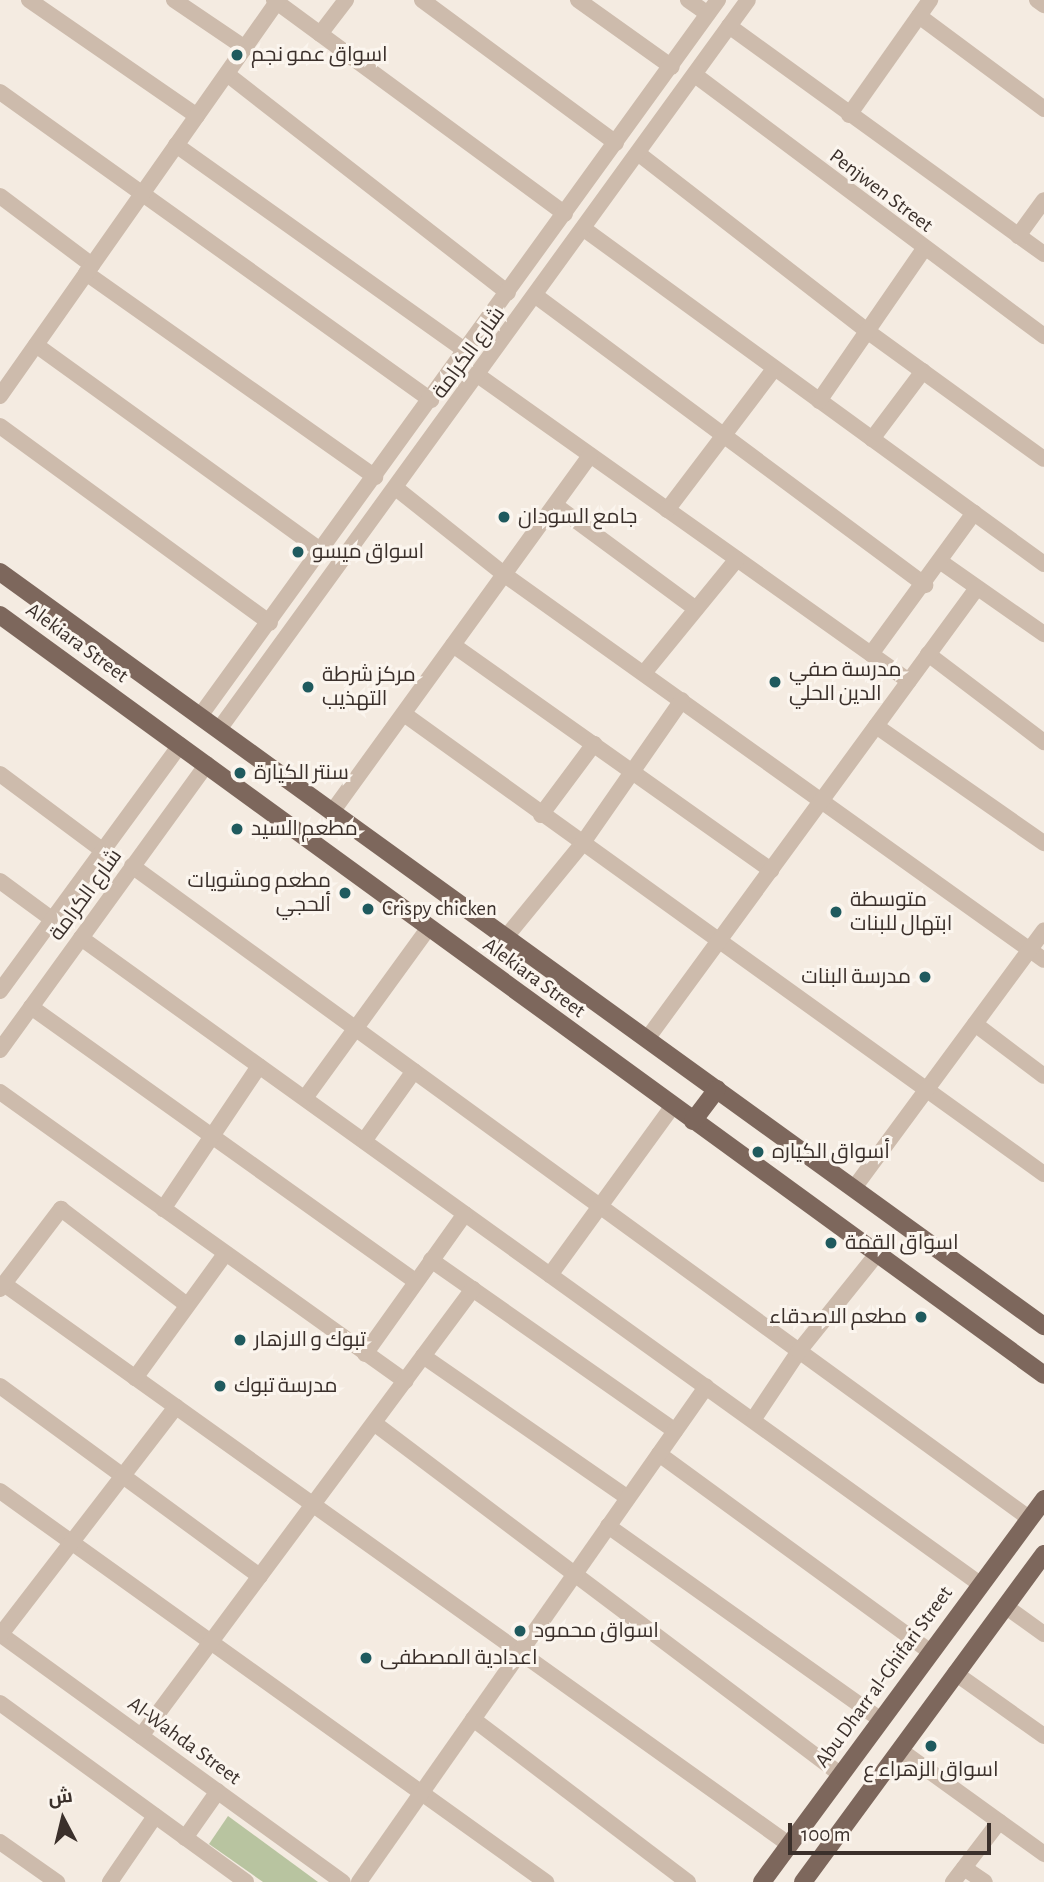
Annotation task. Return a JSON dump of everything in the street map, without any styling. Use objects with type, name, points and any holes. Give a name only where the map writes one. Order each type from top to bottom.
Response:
[{"type":"main road","name":"Alekiara Street","points":[[0,572],[220,728],[332,812],[1044,1326]]},
{"type":"main road","name":"Alekiara Street","points":[[0,615],[672,1107],[1044,1375]]},
{"type":"main road","points":[[693,1121],[717,1089]]},
{"type":"main road","name":"Abu Dharr al-Ghifari Street","points":[[762,1882],[929,1651],[1044,1499]]},
{"type":"main road","points":[[803,1882],[1044,1554]]},
{"type":"main road","points":[[906,1685],[932,1705]]},
{"type":"street","points":[[29,0],[197,116]]},
{"type":"street","points":[[174,0],[244,48]]},
{"type":"street","points":[[320,34],[346,0]]},
{"type":"street","points":[[422,0],[616,143]]},
{"type":"street","points":[[578,0],[672,67]]},
{"type":"street","points":[[688,0],[708,14]]},
{"type":"street","name":"شارع الكرامة","points":[[200,716],[376,477],[718,0]]},
{"type":"street","name":"شارع الكرامة","points":[[220,728],[479,376],[748,0]]},
{"type":"street","points":[[849,115],[930,0]]},
{"type":"street","points":[[1037,0],[1044,5]]},
{"type":"street","points":[[0,396],[276,1],[565,214]]},
{"type":"street","points":[[919,16],[1044,109]]},
{"type":"street","name":"Penjwen Street","points":[[729,26],[1044,254]]},
{"type":"street","points":[[227,74],[508,293]]},
{"type":"street","name":"Penjwen Street","points":[[695,75],[923,249],[1044,336]]},
{"type":"street","points":[[0,92],[431,400]]},
{"type":"street","points":[[176,145],[466,351]]},
{"type":"street","points":[[639,154],[867,331],[1044,459]]},
{"type":"street","points":[[0,197],[89,269],[376,477]]},
{"type":"street","points":[[1018,236],[1044,200]]},
{"type":"street","points":[[584,229],[1044,564]]},
{"type":"street","points":[[819,401],[923,249]]},
{"type":"street","points":[[536,296],[925,585]]},
{"type":"street","points":[[36,345],[322,551]]},
{"type":"street","points":[[667,510],[774,369]]},
{"type":"street","points":[[872,439],[923,371]]},
{"type":"street","points":[[479,376],[909,681]]},
{"type":"street","points":[[445,380],[466,393]]},
{"type":"street","points":[[0,426],[270,623]]},
{"type":"street","points":[[332,812],[590,456]]},
{"type":"street","points":[[397,489],[505,575],[1044,960]]},
{"type":"street","points":[[555,505],[696,610]]},
{"type":"street","points":[[871,654],[925,585],[974,513]]},
{"type":"street","points":[[644,673],[737,559]]},
{"type":"street","points":[[941,562],[1044,634]]},
{"type":"street","points":[[647,1039],[976,588]]},
{"type":"street","points":[[453,645],[771,870]]},
{"type":"street","points":[[928,654],[1044,742]]},
{"type":"street","points":[[506,937],[582,844],[682,701]]},
{"type":"street","points":[[404,714],[718,943],[929,1087],[1044,1174]]},
{"type":"street","points":[[876,726],[1044,843]]},
{"type":"street","points":[[541,815],[594,744]]},
{"type":"street","name":"شارع الكرامة","points":[[2,986],[180,745]]},
{"type":"street","name":"شارع الكرامة","points":[[0,1050],[207,765]]},
{"type":"street","points":[[0,774],[102,850]]},
{"type":"street","points":[[132,866],[1030,1519]]},
{"type":"street","points":[[0,881],[53,920]]},
{"type":"street","points":[[305,1098],[428,929]]},
{"type":"street","points":[[854,1188],[1044,930]]},
{"type":"street","points":[[81,938],[981,1584]]},
{"type":"street","points":[[31,1007],[416,1282]]},
{"type":"street","points":[[975,1024],[1044,1076]]},
{"type":"street","points":[[163,1209],[259,1066]]},
{"type":"street","points":[[364,1141],[414,1071]]},
{"type":"street","points":[[0,1093],[405,1381]]},
{"type":"street","points":[[550,1275],[672,1107]]},
{"type":"street","points":[[187,1305],[61,1209],[2,1287],[176,1407],[790,1845]]},
{"type":"street","points":[[365,1353],[465,1214]]},
{"type":"street","points":[[135,1378],[225,1254]]},
{"type":"street","points":[[753,1420],[799,1351],[877,1254]]},
{"type":"street","points":[[432,1260],[675,1431]]},
{"type":"street","points":[[141,1736],[473,1289]]},
{"type":"street","points":[[423,1356],[628,1497]]},
{"type":"street","points":[[0,1386],[260,1576]]},
{"type":"street","points":[[359,1882],[706,1387]]},
{"type":"street","points":[[1,1634],[176,1407]]},
{"type":"street","points":[[373,1423],[840,1774]]},
{"type":"street","points":[[659,1454],[929,1651]]},
{"type":"street","points":[[0,1491],[546,1882]]},
{"type":"street","points":[[608,1526],[881,1720]]},
{"type":"street","points":[[1005,1606],[1044,1634]]},
{"type":"street","name":"Al-Wahda Street","points":[[1,1634],[343,1882]]},
{"type":"street","points":[[955,1673],[1044,1736]]},
{"type":"street","points":[[0,1703],[246,1882]]},
{"type":"street","points":[[473,1719],[688,1882]]},
{"type":"street","points":[[900,1750],[1044,1854]]},
{"type":"street","points":[[185,1838],[218,1791]]},
{"type":"street","points":[[110,1882],[155,1816]]},
{"type":"street","points":[[953,1882],[999,1822]]},
{"type":"street","points":[[0,1842],[57,1882]]},
{"type":"street","points":[[964,1868],[985,1882]]},
{"type":"green space","points":[[228,1816],[318,1882],[263,1882],[209,1844]]},
{"type":"place","name":"اسواق عمو نجم","points":[[237,55]]},
{"type":"place","name":"جامع السودان","points":[[504,517]]},
{"type":"place","name":"اسواق ميسو","points":[[298,552]]},
{"type":"place","name":"مدرسة صفي الدين الحلي","points":[[775,682]]},
{"type":"place","name":"مركز شرطة التهذيب","points":[[308,687]]},
{"type":"place","name":"سنتر الكيارة","points":[[240,773]]},
{"type":"place","name":"مطعم السيد","points":[[237,829]]},
{"type":"place","name":"مطعم ومشويات ألحجي","points":[[345,893]]},
{"type":"place","name":"Crispy chicken","points":[[368,909]]},
{"type":"place","name":"متوسطة ابتهال للبنات","points":[[836,912]]},
{"type":"place","name":"مدرسة البنات","points":[[925,977]]},
{"type":"place","name":"أسواق الكياره","points":[[758,1152]]},
{"type":"place","name":"اسواق القمة","points":[[831,1243]]},
{"type":"place","name":"مطعم الاصدقاء","points":[[921,1317]]},
{"type":"place","name":"تبوك و الازهار","points":[[240,1340]]},
{"type":"place","name":"مدرسة تبوك","points":[[220,1386]]},
{"type":"place","name":"اسواق محمود","points":[[520,1631]]},
{"type":"place","name":"اعدادية المصطفى","points":[[366,1658]]},
{"type":"place","name":"اسواق الزهراء ع","points":[[931,1746]]}]
